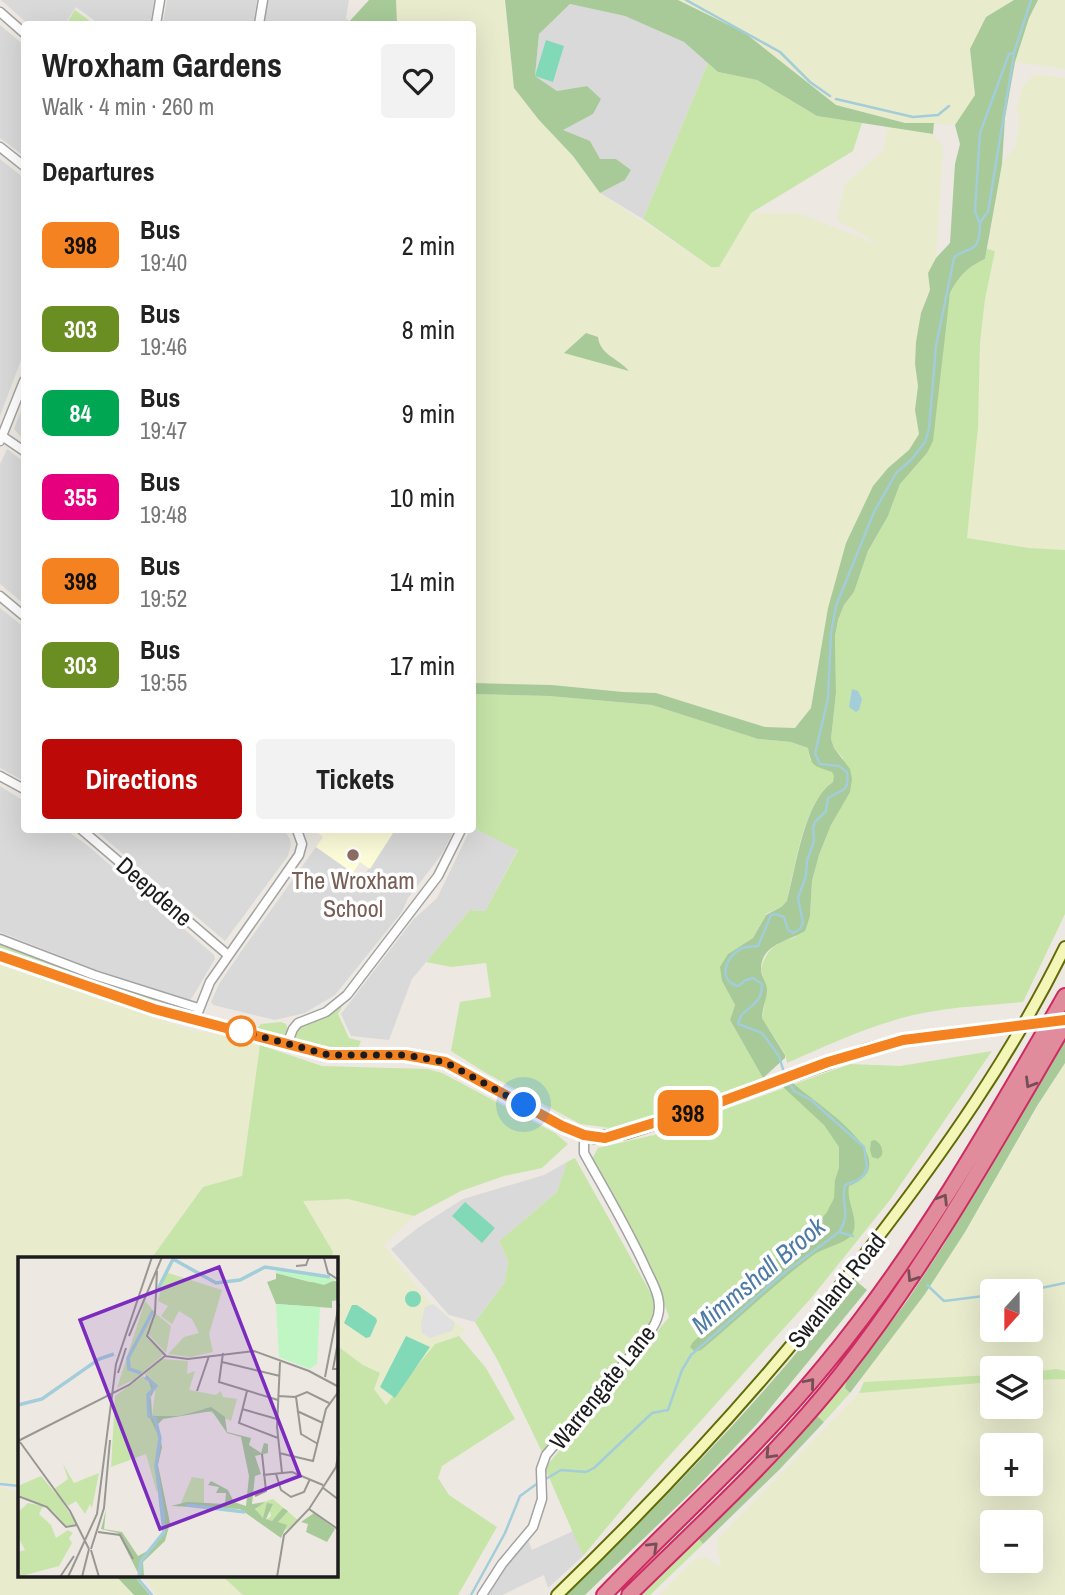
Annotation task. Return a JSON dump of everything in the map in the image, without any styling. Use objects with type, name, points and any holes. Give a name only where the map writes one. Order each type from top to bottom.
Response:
[{"type":"highway","points":[[604,1595],[750,1451],[787,1411],[858,1323],[937,1209],[1065,996]]},
{"type":"highway","points":[[629,1595],[757,1468],[801,1421],[865,1343],[936,1241],[1065,1022]]},
{"type":"main road","name":"Swanland Road","points":[[557,1595],[696,1454],[828,1302],[929,1171],[1005,1058],[1065,947]]},
{"type":"main road","points":[[0,956],[109,994],[195,1020],[329,1055],[405,1055],[445,1062],[562,1126],[587,1136],[605,1138],[864,1050],[903,1040],[1065,1022]]},
{"type":"street","points":[[156,21],[160,0]]},
{"type":"street","points":[[260,21],[263,0]]},
{"type":"street","points":[[0,12],[21,30]]},
{"type":"street","points":[[0,147],[21,164]]},
{"type":"street","points":[[21,388],[1,438],[9,439],[21,449]]},
{"type":"street","points":[[0,596],[21,614]]},
{"type":"street","points":[[0,776],[21,787]]},
{"type":"street","name":"Deepdene","points":[[86,833],[228,955]]},
{"type":"street","points":[[195,1020],[210,982],[299,855],[302,844],[298,833]]},
{"type":"street","points":[[288,1044],[298,1023],[326,1012],[347,995],[437,877],[459,833]]},
{"type":"street","points":[[0,939],[116,983],[198,1008]]},
{"type":"street","name":"Warrengate Lane","points":[[482,1595],[496,1571],[533,1527],[542,1499],[542,1464],[547,1455],[644,1340],[659,1312],[659,1299],[637,1250],[584,1153],[587,1136]]},
{"type":"shaded area","points":[[1,0],[154,0],[150,21],[95,21],[76,7],[67,21],[25,21]]},
{"type":"shaded area","points":[[167,0],[257,0],[254,21],[164,21]]},
{"type":"shaded area","points":[[268,0],[349,0],[346,18],[349,21],[264,21]]},
{"type":"shaded area","points":[[396,0],[504,0],[514,88],[573,156],[600,193],[711,267],[719,267],[751,213],[798,213],[884,247],[837,220],[845,184],[884,150],[888,127],[933,134],[943,147],[936,258],[928,273],[930,290],[921,313],[915,364],[918,386],[915,410],[919,434],[909,450],[888,468],[873,486],[846,543],[828,608],[811,708],[795,728],[765,727],[656,693],[552,685],[476,683],[476,21],[397,21]],"holes":[[[579,341],[598,343],[605,353],[628,370],[566,350]]]},
{"type":"shaded area","points":[[678,0],[1014,0],[986,17],[970,49],[975,95],[955,125],[905,123],[836,105],[745,33]]},
{"type":"shaded area","points":[[1038,0],[1065,0],[1065,69],[1015,62],[1029,18]]},
{"type":"shaded area","points":[[570,4],[625,16],[684,42],[708,63],[643,219],[600,193],[625,180],[631,170],[616,159],[600,159],[562,130],[593,114],[587,86],[557,91],[535,76],[539,34]]},
{"type":"shaded area","points":[[0,25],[21,42],[21,154],[0,138]]},
{"type":"shaded area","points":[[1033,76],[1065,78],[1065,550],[966,539],[978,427],[980,343],[985,299],[995,251],[987,249],[1002,164],[1016,145],[1020,120],[1017,111],[1022,87]]},
{"type":"shaded area","points":[[0,159],[21,176],[21,360],[0,416]]},
{"type":"shaded area","points":[[21,411],[21,437],[14,429]]},
{"type":"shaded area","points":[[7,449],[21,460],[21,602],[0,584],[0,464]]},
{"type":"shaded area","points":[[0,608],[21,625],[21,779],[0,768]]},
{"type":"shaded area","points":[[0,786],[21,799],[21,833],[70,833],[214,955],[215,959],[190,1000],[94,969],[0,932]]},
{"type":"shaded area","points":[[476,829],[518,849],[485,911],[470,910],[412,979],[389,1040],[351,1036],[341,1014],[413,920],[437,898],[469,833],[476,833]]},
{"type":"shaded area","points":[[99,833],[286,833],[291,845],[288,856],[225,941]]},
{"type":"shaded area","name":"The Wroxham School","points":[[318,833],[393,833],[370,869],[360,862],[353,873],[316,847],[323,837]]},
{"type":"shaded area","points":[[393,833],[452,833],[442,854],[408,898],[402,912],[335,995],[305,1013],[275,1020],[213,1005],[211,1002],[219,984],[316,847],[360,881]]},
{"type":"shaded area","points":[[0,963],[193,1031],[221,1034],[260,1045],[242,1177],[203,1187],[152,1257],[18,1257],[18,1485],[0,1482]]},
{"type":"shaded area","points":[[1065,1063],[1065,1595],[659,1595],[696,1558],[708,1558],[717,1566],[722,1564],[717,1539],[859,1393],[863,1383],[860,1379],[925,1294]]},
{"type":"shaded area","points":[[567,1162],[557,1192],[499,1241],[508,1261],[505,1282],[475,1322],[449,1315],[391,1249],[463,1199],[544,1175]]},
{"type":"shaded area","points":[[348,1199],[414,1216],[384,1245],[430,1303],[466,1330],[459,1336],[435,1344],[386,1405],[374,1389],[379,1373],[338,1346],[338,1257],[332,1257],[333,1252],[302,1201]]},
{"type":"shaded area","points":[[433,1304],[455,1323],[452,1331],[430,1338],[422,1333],[421,1324],[425,1307]]},
{"type":"shaded area","points":[[0,1487],[18,1493],[18,1578],[118,1578],[134,1595],[0,1595]]},
{"type":"shaded area","points":[[573,1531],[583,1556],[548,1588],[544,1575],[502,1595],[489,1595],[512,1555],[528,1540],[532,1550]]},
{"type":"shaded area","points":[[145,1578],[224,1578],[243,1595],[157,1595]]},
{"type":"green space","points":[[369,0],[396,0],[397,21],[350,21]]},
{"type":"green space","points":[[505,0],[678,0],[745,33],[836,105],[905,123],[934,123],[933,134],[817,116],[757,80],[718,72],[684,42],[625,16],[570,4],[539,34],[535,76],[557,91],[587,86],[601,99],[593,114],[563,130],[590,141],[600,159],[616,159],[631,170],[625,180],[600,193],[573,156],[514,88]]},
{"type":"green space","points":[[1014,0],[1038,0],[1029,18],[1015,62],[1005,118],[1002,164],[985,259],[964,273],[950,293],[933,441],[927,453],[900,484],[888,516],[868,551],[854,592],[844,605],[838,620],[835,636],[836,693],[831,739],[834,748],[850,769],[850,792],[831,825],[819,855],[812,881],[810,916],[805,931],[777,944],[762,961],[761,972],[767,990],[762,1018],[785,1055],[763,1078],[730,1020],[735,1005],[722,981],[720,967],[728,954],[753,938],[766,915],[787,901],[802,836],[815,804],[833,782],[832,772],[815,765],[808,748],[791,742],[758,739],[652,705],[549,696],[476,694],[476,683],[552,685],[656,693],[765,727],[795,728],[811,708],[828,608],[846,543],[873,486],[888,468],[909,450],[919,434],[915,410],[918,386],[916,342],[921,313],[930,290],[928,273],[936,258],[950,243],[955,164],[960,144],[955,125],[975,95],[970,49],[986,17]]},
{"type":"green space","points":[[75,10],[90,21],[68,21]]},
{"type":"green space","points":[[546,40],[564,46],[553,82],[535,76]]},
{"type":"green space","points":[[708,63],[718,72],[757,80],[817,116],[862,123],[853,151],[751,213],[719,267],[711,267],[643,219]]},
{"type":"green space","points":[[987,249],[995,251],[985,299],[980,343],[978,427],[967,538],[1029,548],[1065,550],[1065,914],[1023,1002],[913,1015],[884,1023],[787,1063],[785,1054],[762,1018],[767,991],[761,969],[769,952],[782,941],[795,937],[810,916],[812,881],[831,825],[843,758],[834,748],[831,739],[836,693],[835,636],[838,620],[844,605],[854,592],[868,551],[888,516],[900,484],[918,463],[942,348],[950,293],[968,266],[985,259]]},
{"type":"green space","points":[[586,333],[598,337],[602,348],[629,371],[564,353]]},
{"type":"green space","points":[[476,694],[549,696],[652,705],[758,739],[791,742],[808,748],[810,760],[832,771],[835,776],[833,782],[823,791],[808,819],[787,901],[766,914],[753,938],[728,954],[722,981],[735,1005],[730,1020],[763,1078],[618,1129],[580,1124],[451,1051],[460,1002],[491,997],[486,963],[451,967],[426,962],[470,910],[485,911],[518,850],[476,829]]},
{"type":"green space","points":[[0,942],[46,962],[156,999],[154,1005],[8,955],[0,951]]},
{"type":"green space","points":[[342,1007],[338,1014],[349,1038],[361,1041],[357,1051],[336,1052],[297,1041],[295,1037],[299,1028]]},
{"type":"green space","points":[[261,1024],[286,1024],[288,1030],[283,1037],[256,1030]]},
{"type":"green space","points":[[1065,1040],[1065,1063],[1037,1106],[965,1232],[925,1294],[850,1393],[845,1388],[846,1382],[907,1301],[943,1246]]},
{"type":"green space","points":[[260,1045],[322,1066],[427,1069],[442,1073],[555,1133],[568,1144],[542,1168],[504,1176],[461,1191],[414,1216],[348,1199],[303,1201],[333,1252],[332,1257],[152,1257],[203,1187],[242,1176]]},
{"type":"green space","points":[[992,1051],[890,1200],[812,1297],[634,1495],[583,1556],[545,1468],[669,1317],[624,1217],[592,1159],[598,1148],[654,1135],[850,1064],[900,1066]]},
{"type":"green space","points":[[793,1083],[836,1118],[864,1148],[869,1162],[865,1175],[849,1186],[853,1233],[846,1240],[812,1256],[701,1350],[695,1352],[690,1347],[693,1342],[737,1301],[772,1262],[811,1232],[834,1198],[839,1147],[824,1125],[783,1087]]},
{"type":"green space","points":[[875,1140],[882,1150],[878,1159],[872,1157],[870,1150],[871,1141]]},
{"type":"green space","points":[[575,1158],[654,1299],[655,1314],[648,1327],[543,1454],[497,1359],[475,1322],[505,1282],[508,1261],[499,1241],[557,1192],[567,1162]]},
{"type":"green space","points":[[465,1202],[495,1228],[482,1243],[452,1216]]},
{"type":"green space","points":[[855,1280],[867,1290],[758,1423],[695,1489],[585,1595],[566,1595],[642,1520],[752,1404]]},
{"type":"green space","points":[[410,1291],[416,1291],[421,1299],[419,1305],[410,1307],[405,1302],[405,1296]]},
{"type":"green space","points":[[352,1305],[357,1305],[376,1318],[370,1337],[366,1338],[344,1323]]},
{"type":"green space","points":[[406,1336],[430,1347],[395,1398],[380,1387]]},
{"type":"green space","points":[[459,1336],[486,1368],[515,1419],[442,1466],[438,1478],[449,1495],[497,1527],[458,1595],[243,1595],[224,1578],[338,1578],[338,1346],[363,1365],[380,1373],[374,1389],[386,1405],[435,1344]]},
{"type":"green space","points":[[1043,1371],[1065,1371],[1065,1379],[1043,1380]]},
{"type":"green space","points":[[980,1376],[980,1383],[859,1393],[864,1382]]},
{"type":"green space","points":[[846,1382],[845,1388],[850,1393],[824,1422],[817,1416]]},
{"type":"green space","points":[[817,1416],[824,1422],[703,1544],[699,1539],[773,1465]]},
{"type":"green space","points":[[699,1539],[703,1544],[699,1548],[650,1595],[641,1595]]},
{"type":"green space","points":[[118,1578],[136,1578],[150,1595],[134,1595]]},
{"type":"water","points":[[852,689],[858,691],[862,699],[856,712],[849,707]]},
{"type":"waterway","points":[[686,0],[780,52],[810,82],[830,96]]},
{"type":"waterway","name":"Mimmshall Brook","points":[[785,1076],[779,1056],[762,1033],[738,1024],[743,1014],[759,998],[762,984],[753,978],[738,986],[731,983],[725,972],[726,966],[739,950],[758,946],[771,915],[784,917],[788,930],[793,933],[800,929],[803,923],[798,898],[814,841],[813,828],[826,811],[828,798],[844,790],[847,784],[847,772],[839,766],[820,764],[815,754],[828,698],[831,633],[836,606],[874,512],[896,473],[925,442],[929,429],[936,346],[954,258],[975,246],[981,222],[988,212],[1014,53],[1031,0]]},
{"type":"waterway","name":"Mimmshall Brook","points":[[979,222],[975,211],[980,133],[1009,54],[1014,53]]},
{"type":"waterway","points":[[836,99],[913,117],[938,115],[949,106]]},
{"type":"waterway","name":"Mimmshall Brook","points":[[544,1480],[561,1470],[586,1472],[594,1468],[652,1413],[668,1410],[682,1370],[691,1355],[783,1274],[839,1232],[845,1219],[845,1185],[858,1180],[867,1167],[864,1147],[811,1100],[794,1091],[788,1081]]},
{"type":"waterway","points":[[839,1232],[853,1236]]},
{"type":"waterway","points":[[1043,1288],[1065,1283]]},
{"type":"waterway","points":[[927,1285],[944,1301],[980,1296]]},
{"type":"waterway","name":"Mimmshall Brook","points":[[471,1595],[505,1533],[520,1496],[538,1483]]},
{"type":"waterway","points":[[0,1484],[18,1486]]},
{"type":"waterway","points":[[138,1578],[152,1595]]},
{"type":"bus line","name":"398","points":[[0,956],[154,1009],[329,1055],[405,1055],[445,1062],[562,1126],[596,1138],[626,1133],[664,1121],[828,1062],[903,1040],[1065,1020]]},
{"type":"place","name":"The Wroxham School","points":[[353,855]]},
{"type":"route","points":[[241,1031],[329,1055],[405,1055],[445,1062],[524,1105]]}]
